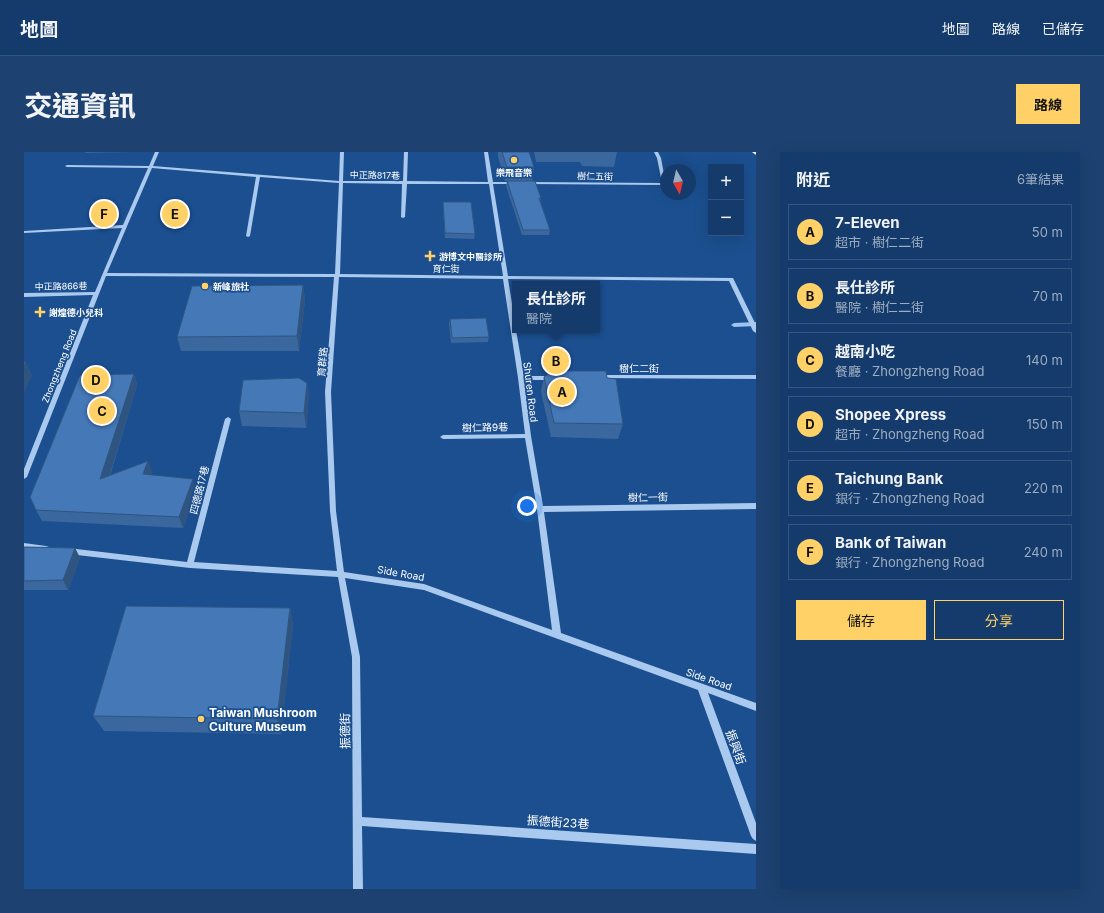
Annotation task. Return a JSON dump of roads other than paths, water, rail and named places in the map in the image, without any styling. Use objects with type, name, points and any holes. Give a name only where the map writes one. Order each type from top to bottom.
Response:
[{"type":"street","name":"Zhongzheng Road","points":[[24,477],[104,274],[157,152]]},
{"type":"street","name":"育群路","points":[[341,574],[333,510],[328,392],[337,277],[342,152]]},
{"type":"street","points":[[403,217],[406,152]]},
{"type":"street","name":"Shuren Road","points":[[486,152],[512,317]]},
{"type":"street","name":"樹仁五街","points":[[492,183],[664,184],[659,158],[656,152]]},
{"type":"street","name":"中正路817巷","points":[[67,166],[151,167],[258,177],[341,182],[492,183]]},
{"type":"street","points":[[248,236],[258,177]]},
{"type":"street","points":[[24,232],[125,226]]},
{"type":"street","name":"育仁街","points":[[104,274],[731,279],[756,330]]},
{"type":"street","name":"中正路866巷","points":[[24,295],[97,293]]},
{"type":"street","name":"Shuren Road","points":[[514,333],[557,635]]},
{"type":"street","name":"樹仁二街","points":[[592,377],[756,377]]},
{"type":"street","points":[[521,378],[560,378]]},
{"type":"street","name":"四德路17巷","points":[[190,565],[228,419]]},
{"type":"street","name":"樹仁路9巷","points":[[443,437],[528,436]]},
{"type":"street","name":"樹仁一街","points":[[540,509],[756,506]]},
{"type":"street","name":"Side Road","points":[[24,546],[190,565],[341,574],[424,587],[702,689],[756,707]]},
{"type":"street","name":"振德街","points":[[341,574],[356,657],[359,821],[358,889]]},
{"type":"street","name":"振興街","points":[[702,689],[756,836]]},
{"type":"street","name":"振德街23巷","points":[[359,821],[756,849]]},
{"type":"waterway","points":[[734,325],[756,324]]},
{"type":"place","name":"樂飛音樂","points":[[514,160]]},
{"type":"place","name":"Bank of Taiwan","points":[[104,214]]},
{"type":"place","name":"Taichung Bank","points":[[175,214]]},
{"type":"place","name":"游博文中醫診所","points":[[430,256]]},
{"type":"place","name":"新峰旅社","points":[[205,286]]},
{"type":"place","name":"謝煌德小兒科","points":[[40,312]]},
{"type":"place","name":"長仕診所","points":[[556,361]]},
{"type":"place","name":"Shopee Xpress","points":[[96,380]]},
{"type":"place","name":"7-Eleven","points":[[562,392]]},
{"type":"place","name":"越南小吃","points":[[102,411]]},
{"type":"place","name":"Taiwan Mushroom Culture Museum","points":[[201,719]]}]
